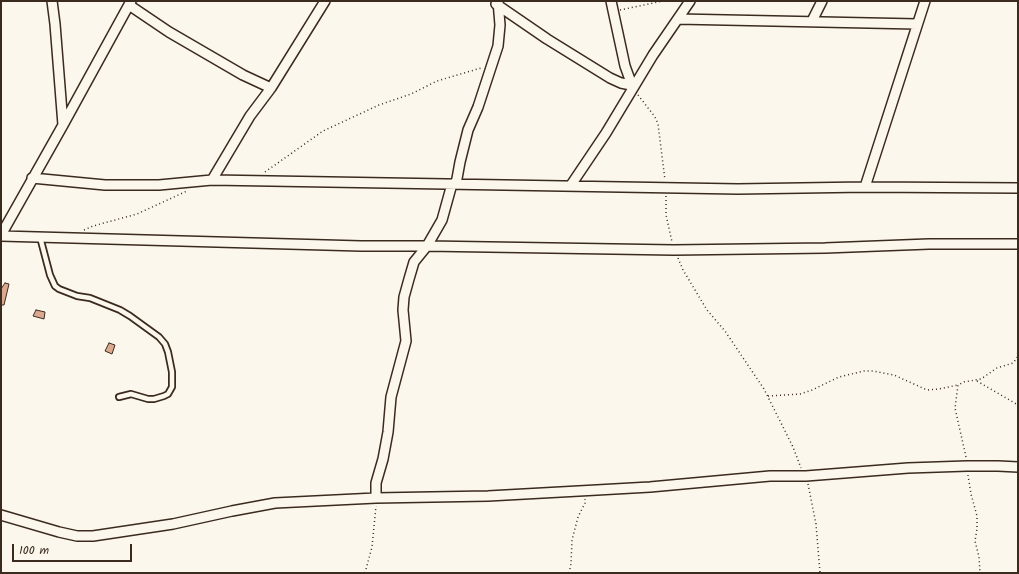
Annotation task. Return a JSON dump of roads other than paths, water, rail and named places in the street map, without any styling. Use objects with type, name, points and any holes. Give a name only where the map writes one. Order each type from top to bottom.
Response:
[{"type":"street","points":[[52,1],[64,125]]},
{"type":"street","points":[[212,180],[250,116],[271,88],[325,1]]},
{"type":"street","points":[[611,1],[625,66],[632,87]]},
{"type":"street","points":[[571,185],[632,87],[690,1]]},
{"type":"street","points":[[812,21],[822,1]]},
{"type":"street","points":[[865,187],[925,1]]},
{"type":"street","points":[[271,88],[243,75],[169,32],[130,3],[64,125],[32,178],[1,235],[360,246],[674,250],[825,248],[929,244],[1018,244]]},
{"type":"street","points":[[496,3],[546,40],[610,78],[632,87]]},
{"type":"street","points":[[376,498],[376,483],[383,459],[388,432],[391,397],[406,341],[403,310],[404,297],[414,262],[427,246],[442,220],[454,184],[468,130],[493,64],[500,37],[496,3]]},
{"type":"street","points":[[678,19],[917,24]]},
{"type":"street","points":[[32,178],[104,185],[159,185],[212,180],[256,180],[738,189],[865,187],[1018,188]]},
{"type":"street","points":[[1,515],[59,532],[77,536],[93,536],[173,524],[232,511],[275,504],[376,498],[488,496],[585,491],[650,487],[770,476],[806,476],[967,466],[1018,467]]},
{"type":"lane","points":[[40,237],[50,275],[55,286],[77,296],[90,298],[120,310],[159,337],[165,344],[172,372],[172,387],[168,394],[154,399],[148,399],[131,394],[120,397]]}]
